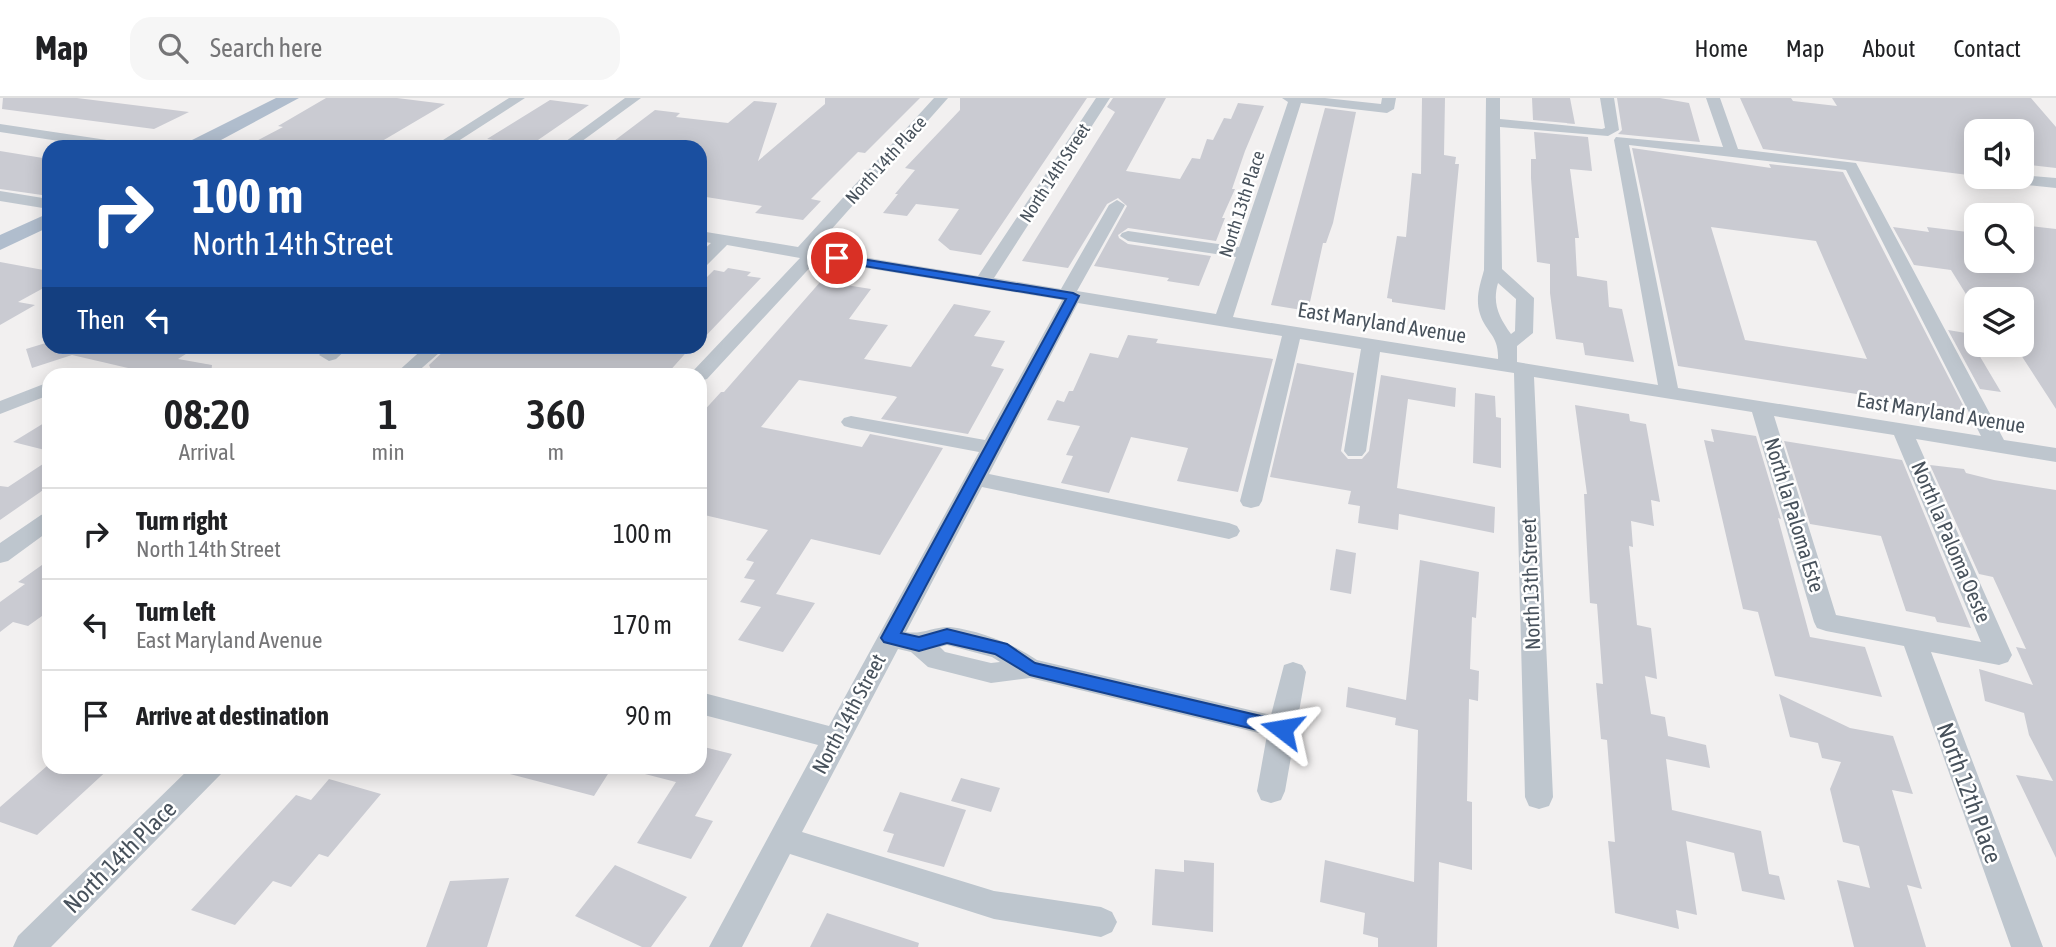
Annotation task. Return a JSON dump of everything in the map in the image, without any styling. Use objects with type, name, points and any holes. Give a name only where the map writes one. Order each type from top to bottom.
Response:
[{"type":"main road","points":[[207,140],[290,98]]},
{"type":"main road","points":[[0,243],[42,210]]},
{"type":"street","points":[[450,140],[518,98]]},
{"type":"street","points":[[575,140],[634,98]]},
{"type":"street","name":"North 14th Place","points":[[706,368],[942,98]]},
{"type":"street","name":"North 14th Street","points":[[984,282],[1103,98]]},
{"type":"street","points":[[1289,98],[1388,104]]},
{"type":"street","points":[[1493,98],[1493,270],[1486,295],[1489,315],[1508,344]]},
{"type":"street","points":[[1493,122],[1602,133],[1612,130],[1607,98]]},
{"type":"street","points":[[1713,98],[1732,152]]},
{"type":"street","name":"North 13th Place","points":[[1223,320],[1296,99]]},
{"type":"street","points":[[0,128],[80,140]]},
{"type":"street","points":[[1669,393],[1621,140],[1851,166],[1996,445]]},
{"type":"street","points":[[2034,181],[2056,183]]},
{"type":"street","points":[[0,196],[42,205]]},
{"type":"street","name":"North 14th Street","points":[[725,947],[992,448],[1116,205]]},
{"type":"street","points":[[1128,236],[1246,253]]},
{"type":"street","name":"East Maryland Avenue","points":[[707,237],[2056,455]]},
{"type":"street","points":[[707,255],[723,240]]},
{"type":"street","name":"North 13th Street","points":[[1493,270],[1525,298],[1524,333],[1508,344],[1515,369],[1539,797]]},
{"type":"street","points":[[1251,501],[1292,331]]},
{"type":"street","points":[[1355,451],[1371,345]]},
{"type":"street","points":[[411,368],[428,354]]},
{"type":"street","points":[[0,408],[42,391]]},
{"type":"street","name":"North la Paloma Este","points":[[1761,407],[1826,622],[1914,639]]},
{"type":"street","points":[[851,422],[992,448]]},
{"type":"street","name":"North la Paloma Oeste","points":[[1902,430],[1999,655],[1914,639]]},
{"type":"street","points":[[975,478],[1229,531]]},
{"type":"street","points":[[0,555],[42,527]]},
{"type":"street","points":[[890,638],[919,644],[947,636],[978,643],[1000,649],[1030,668],[1282,729]]},
{"type":"street","name":"North 12th Place","points":[[1914,639],[2026,947]]},
{"type":"street","points":[[967,667],[978,643]]},
{"type":"street","points":[[919,644],[937,660],[991,673],[1030,668]]},
{"type":"street","points":[[1271,792],[1293,673]]},
{"type":"street","points":[[707,705],[836,739]]},
{"type":"street","name":"North 14th Place","points":[[29,947],[203,774]]},
{"type":"street","points":[[783,839],[994,905],[1101,922]]},
{"type":"building","points":[[3,98],[77,98],[189,112],[154,129],[2,109]]},
{"type":"building","points":[[326,98],[397,98],[445,104],[384,140],[258,140],[283,127],[278,126]]},
{"type":"building","points":[[825,98],[920,98],[865,153],[858,152],[811,199],[821,201],[803,220],[755,213],[762,206],[707,197],[707,140],[615,140],[655,110],[680,113],[676,117],[728,123],[754,101],[777,103],[758,161],[825,104]]},
{"type":"building","points":[[960,98],[1087,98],[981,255],[950,250],[938,240],[959,209],[916,204],[907,216],[883,213],[915,170],[905,168],[960,110]]},
{"type":"building","points":[[1113,98],[1166,98],[1126,171],[1180,179],[1192,158],[1200,159],[1207,139],[1213,140],[1224,118],[1231,119],[1238,103],[1264,106],[1245,151],[1232,189],[1235,189],[1222,218],[1225,218],[1216,241],[1128,228],[1118,235],[1128,244],[1211,256],[1199,286],[1167,281],[1169,278],[1094,266],[1127,206],[1118,198],[1107,204],[1068,268],[1022,261],[1115,112],[1107,107]]},
{"type":"building","points":[[1422,98],[1445,98],[1444,155],[1456,157],[1455,164],[1459,164],[1445,310],[1392,302],[1392,299],[1387,298],[1397,236],[1406,237],[1412,173],[1421,174]]},
{"type":"building","points":[[1532,98],[1570,98],[1575,124],[1533,120]]},
{"type":"building","points":[[1617,98],[1660,98],[1689,103],[1700,142],[1618,134],[1622,130]]},
{"type":"building","points":[[1740,98],[1791,98],[1793,101],[1837,106],[1832,98],[2031,98],[2056,127],[2056,168],[2034,165],[2034,119],[1964,119],[1964,174],[1763,149]]},
{"type":"building","points":[[550,100],[589,105],[538,140],[487,139]]},
{"type":"building","points":[[1325,108],[1356,112],[1333,223],[1326,243],[1323,243],[1308,311],[1271,305]]},
{"type":"building","points":[[1534,132],[1588,137],[1592,171],[1570,169],[1579,238],[1575,238],[1577,276],[1607,281],[1609,307],[1622,309],[1634,362],[1585,355],[1583,343],[1556,339],[1550,293],[1550,264],[1537,262],[1531,178],[1531,159],[1536,159]]},
{"type":"building","points":[[1632,148],[1771,168],[1769,164],[1843,172],[1966,411],[1678,366]],"holes":[[[1711,227],[1816,241],[1867,359],[1745,340]]]},
{"type":"building","points":[[0,151],[42,158],[42,195],[0,189]]},
{"type":"building","points":[[2034,226],[2056,229],[2056,409],[2022,357],[2034,357],[2034,287],[1964,287],[1964,291],[1951,270],[1914,265],[1893,227],[1929,232],[1927,227],[1964,232],[1964,273],[2034,273]]},
{"type":"building","points":[[0,262],[42,270],[42,289],[18,302],[35,305],[0,325]]},
{"type":"building","points":[[728,268],[751,272],[747,276],[761,278],[707,335],[707,277],[714,270],[724,272]]},
{"type":"building","points":[[821,281],[871,289],[849,319],[888,325],[864,359],[911,367],[954,304],[991,311],[974,336],[1005,341],[991,366],[1004,369],[968,434],[881,419],[897,397],[894,396],[799,380],[761,427],[862,447],[870,434],[943,448],[880,555],[811,539],[776,594],[815,603],[783,652],[738,640],[761,607],[740,602],[755,580],[744,578],[754,562],[746,560],[768,530],[707,516],[707,407],[724,392]]},
{"type":"building","points":[[1948,330],[1964,333],[1964,357],[1980,357],[2001,392],[1980,389]]},
{"type":"building","points":[[1128,335],[1158,339],[1156,343],[1273,359],[1238,492],[1177,481],[1188,448],[1131,437],[1109,493],[1061,483],[1073,456],[1066,455],[1080,426],[1047,420],[1057,400],[1064,402],[1069,391],[1073,391],[1090,353],[1118,358]]},
{"type":"building","points":[[42,344],[42,354],[186,354],[178,359],[212,365],[212,368],[128,368],[72,355],[32,368],[26,349]]},
{"type":"building","points":[[441,354],[685,354],[672,368],[430,368],[429,365]]},
{"type":"building","points":[[1297,363],[1354,373],[1341,451],[1348,459],[1362,459],[1369,451],[1381,375],[1456,388],[1455,407],[1408,399],[1397,488],[1495,507],[1494,533],[1399,514],[1398,530],[1358,523],[1360,506],[1348,504],[1351,491],[1270,477]]},
{"type":"building","points":[[1475,393],[1495,396],[1496,417],[1501,418],[1501,468],[1473,463]]},
{"type":"building","points":[[1575,405],[1629,414],[1630,421],[1646,424],[1660,502],[1651,500],[1654,526],[1631,521],[1633,547],[1629,546],[1637,625],[1651,628],[1657,679],[1645,676],[1651,714],[1665,717],[1668,736],[1706,745],[1710,768],[1666,759],[1672,810],[1761,831],[1769,874],[1779,876],[1785,900],[1742,891],[1734,853],[1686,841],[1697,915],[1676,910],[1679,929],[1615,913],[1608,841],[1615,842],[1607,740],[1601,739],[1596,683],[1603,684],[1597,604],[1590,603],[1584,494],[1587,494]]},
{"type":"building","points":[[42,424],[42,449],[13,442]]},
{"type":"building","points":[[1711,429],[1756,436],[1781,519],[1778,518],[1810,637],[1865,647],[1882,697],[1775,676],[1758,612],[1743,609],[1704,440],[1714,442]]},
{"type":"building","points":[[1784,441],[1902,460],[1971,628],[1937,622],[1935,617],[1906,611],[1881,536],[1810,524]]},
{"type":"building","points":[[42,465],[42,491],[0,520],[0,486],[8,487]]},
{"type":"building","points":[[1930,465],[1964,469],[1966,473],[1994,480],[2056,490],[2056,858],[2016,775],[2053,781],[2029,735],[2024,713],[1985,701],[1979,669],[2033,685],[2016,647],[2026,649],[1993,577],[1979,574]]},
{"type":"building","points":[[1336,549],[1356,553],[1351,594],[1330,590]]},
{"type":"building","points":[[1420,560],[1479,572],[1476,618],[1472,617],[1470,669],[1479,671],[1478,701],[1469,699],[1467,801],[1472,802],[1472,870],[1439,862],[1437,947],[1378,947],[1378,938],[1363,934],[1365,913],[1320,902],[1325,860],[1414,882],[1418,730],[1395,725],[1396,718],[1346,707],[1348,687],[1406,700]]},
{"type":"building","points":[[42,565],[42,616],[28,626],[13,622],[0,632],[0,602],[25,584],[18,582]]},
{"type":"building","points":[[1779,694],[1850,728],[1893,736],[1913,794],[1892,790],[1922,889],[1907,885],[1926,947],[1854,947],[1837,880],[1870,888],[1859,846],[1843,842],[1830,789],[1841,762],[1822,758],[1818,743],[1790,737]]},
{"type":"building","points":[[707,748],[732,754],[695,816],[713,821],[691,859],[637,843],[676,782],[645,774],[707,774]]},
{"type":"building","points":[[42,770],[42,774],[103,774],[37,835],[0,822],[0,807]]},
{"type":"building","points":[[510,774],[608,774],[594,796]]},
{"type":"building","points":[[961,778],[1000,788],[991,812],[951,801]]},
{"type":"building","points":[[329,779],[381,794],[328,857],[319,854],[291,887],[273,881],[235,925],[191,910],[296,795],[311,800]]},
{"type":"building","points":[[900,792],[966,810],[944,867],[887,852],[894,834],[883,831]]},
{"type":"building","points":[[1184,860],[1214,863],[1213,932],[1152,925],[1155,869],[1184,872]]},
{"type":"building","points":[[615,865],[687,897],[651,947],[642,947],[575,916]]},
{"type":"building","points":[[509,878],[487,947],[426,947],[450,881]]},
{"type":"building","points":[[827,913],[919,943],[918,947],[810,947]]},
{"type":"route","points":[[837,258],[1073,296],[890,638],[919,644],[947,636],[1000,649],[1030,668],[1282,729]]}]
